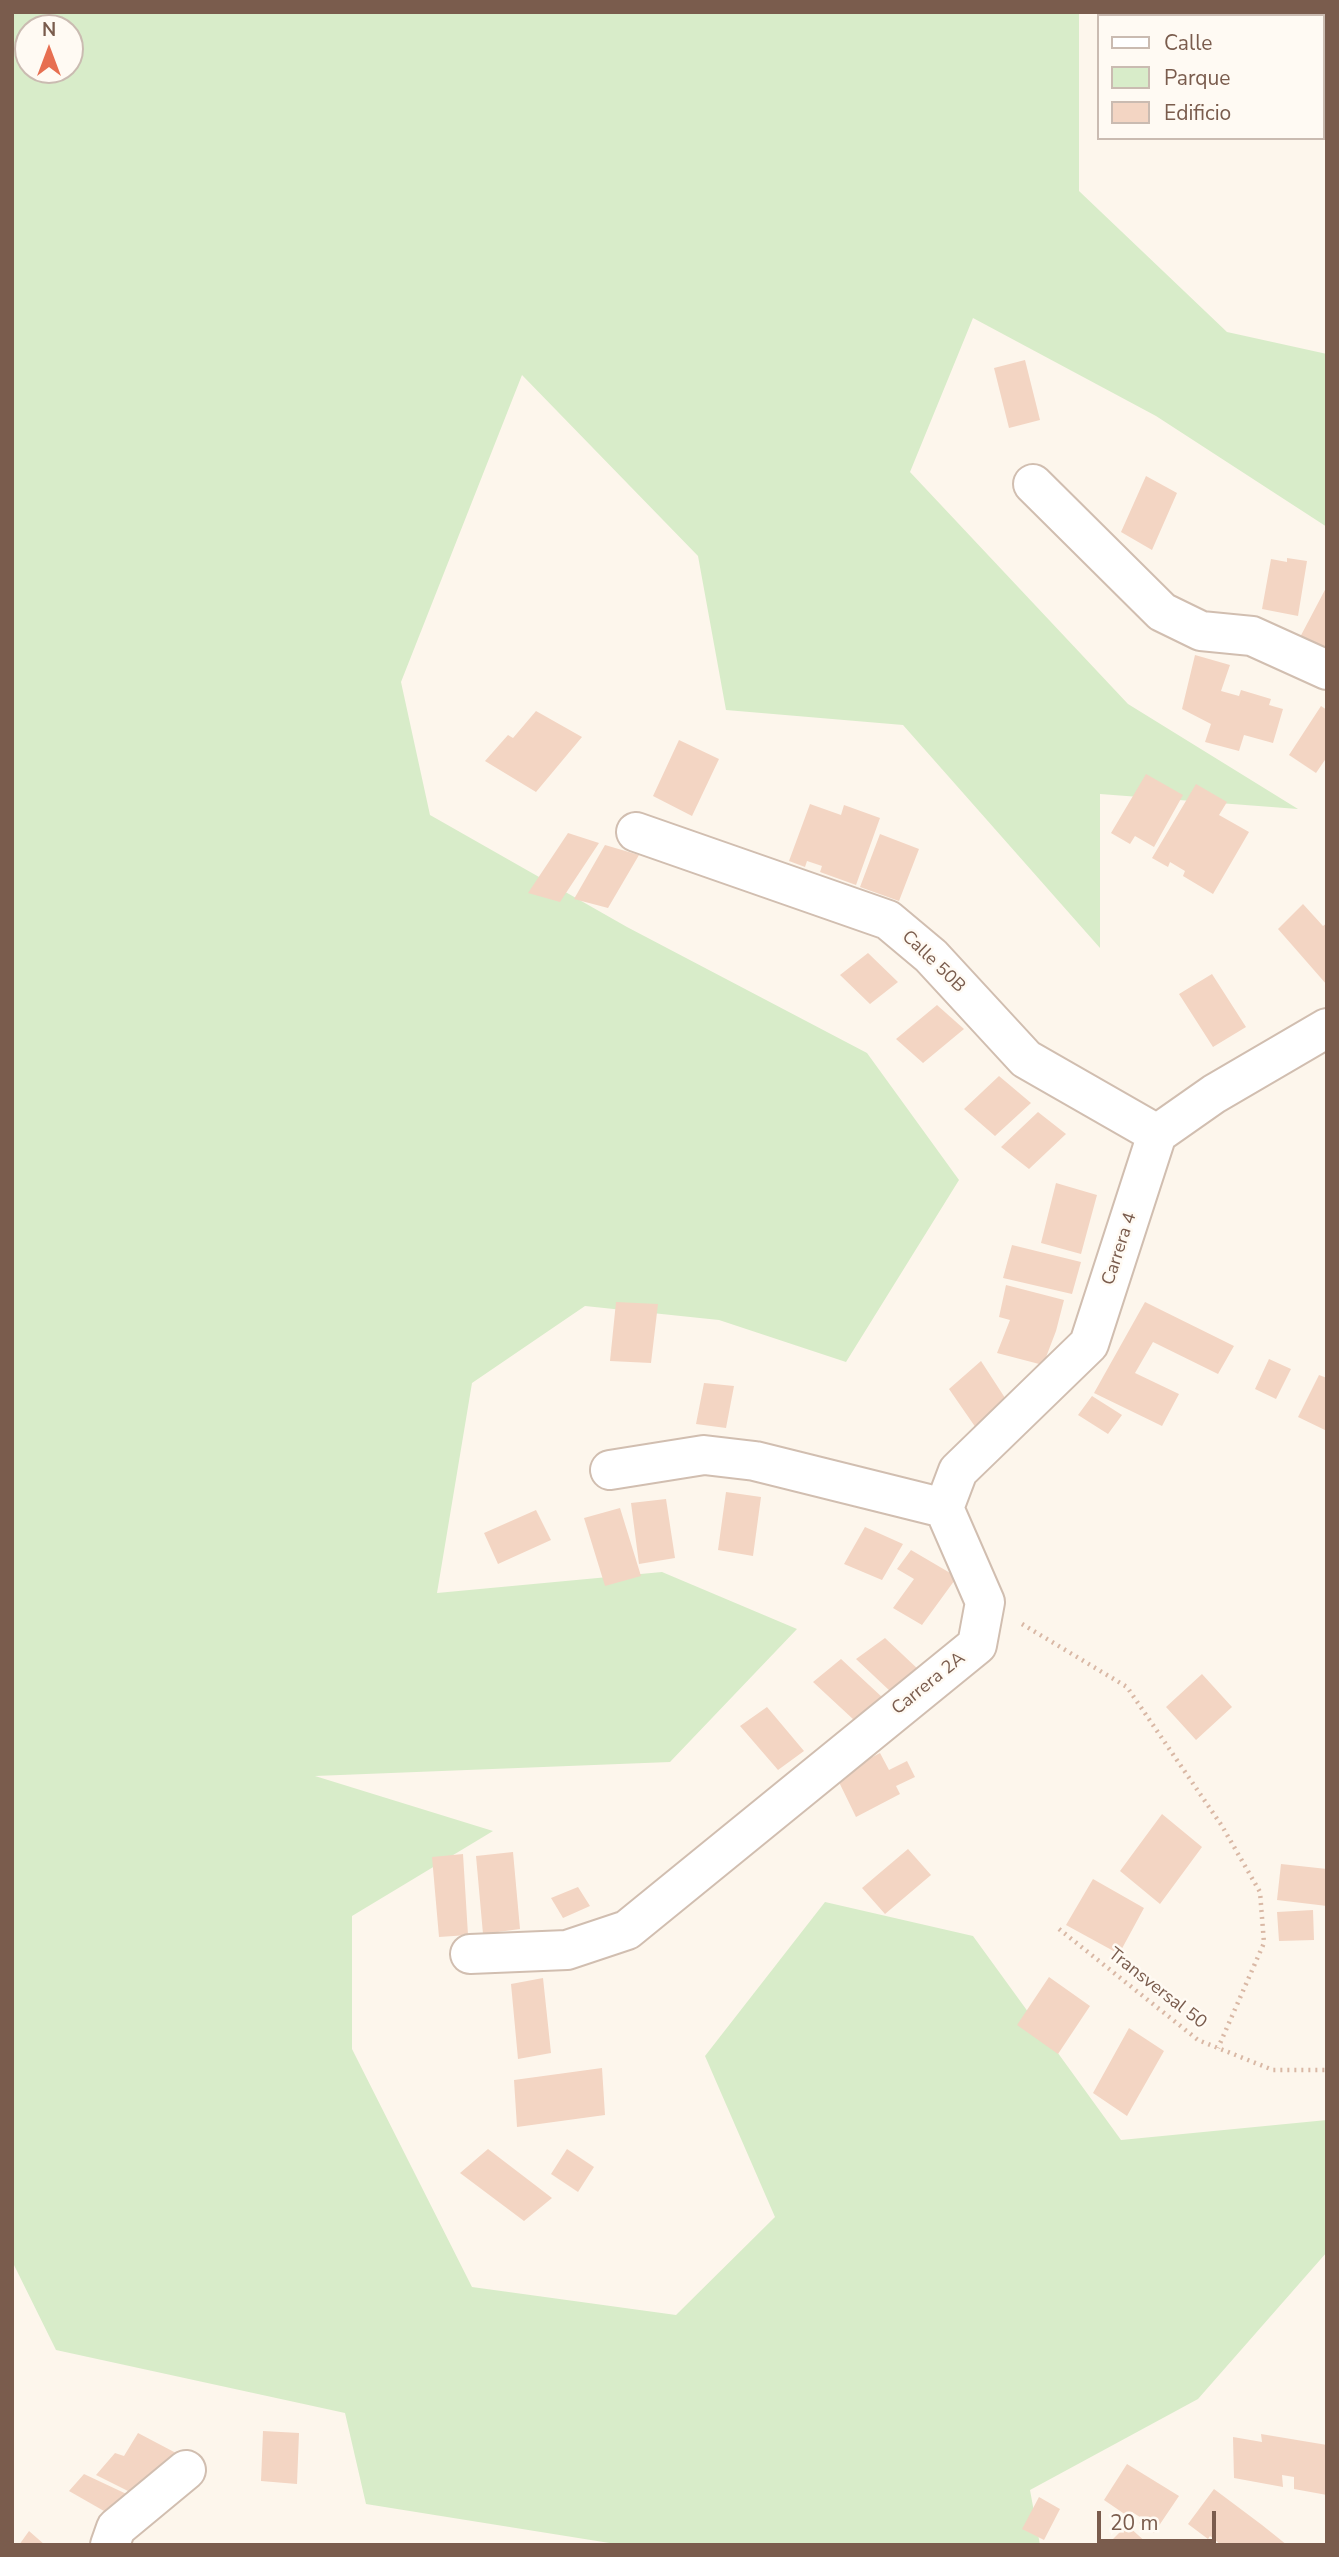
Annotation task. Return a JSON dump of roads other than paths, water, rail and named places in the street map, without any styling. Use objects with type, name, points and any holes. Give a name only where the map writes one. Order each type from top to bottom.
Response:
[{"type":"street","points":[[1033,484],[1162,612],[1201,631],[1252,636],[1327,670]]},
{"type":"street","name":"Calle 50B","points":[[636,832],[888,920],[931,956],[1026,1059],[1157,1134]]},
{"type":"street","points":[[1157,1134],[1214,1094],[1327,1028]]},
{"type":"street","name":"Carrera 4","points":[[944,1508],[958,1471],[1089,1344],[1157,1134]]},
{"type":"street","points":[[610,1470],[704,1455],[717,1456],[755,1461],[944,1508]]},
{"type":"street","name":"Carrera 2A","points":[[470,1954],[567,1950],[627,1930],[978,1645],[985,1602],[944,1508]]},
{"type":"street","points":[[110,2545],[116,2528],[186,2470]]}]
